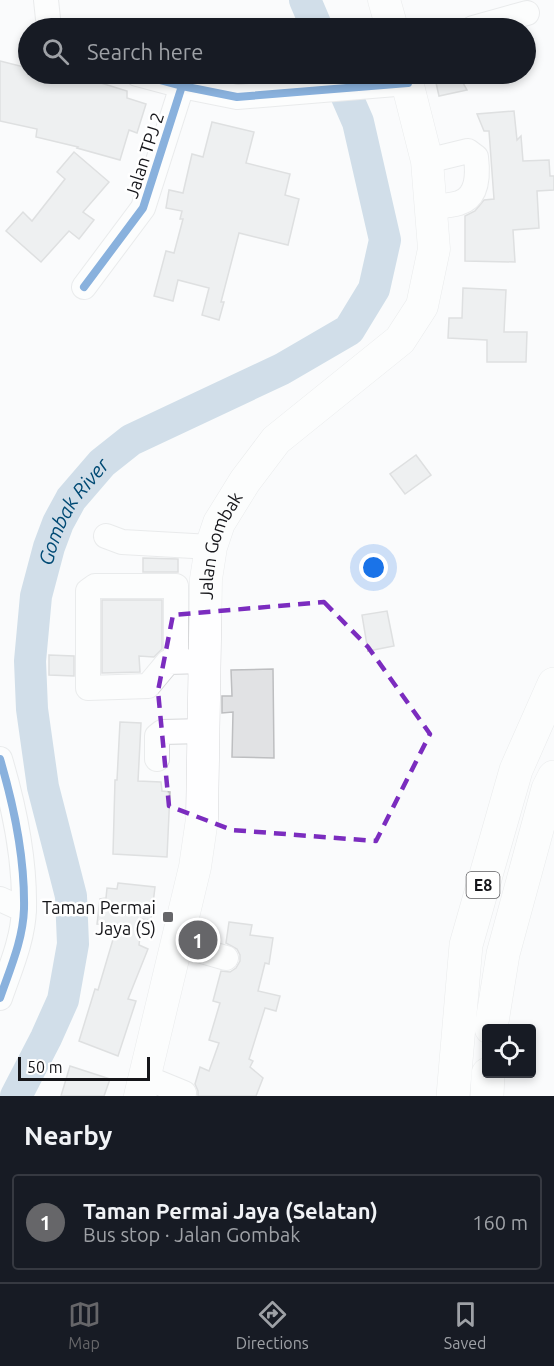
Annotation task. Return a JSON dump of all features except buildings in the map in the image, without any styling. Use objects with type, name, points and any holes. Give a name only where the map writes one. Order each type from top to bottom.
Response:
[{"type":"highway","name":"E8","points":[[453,1096],[466,945],[516,770],[554,684]]},
{"type":"highway","name":"E8","points":[[492,1024],[503,954],[548,789],[554,777]]},
{"type":"highway","points":[[487,1096],[488,1078]]},
{"type":"main road","points":[[384,0],[389,18]]},
{"type":"main road","name":"Jalan Gombak","points":[[143,1086],[195,867],[202,819],[204,731],[191,661],[211,547],[219,523],[245,481],[276,440],[400,340],[422,306],[434,249],[427,161],[401,84]]},
{"type":"street","points":[[46,0],[48,18]]},
{"type":"street","points":[[509,18],[527,13]]},
{"type":"street","points":[[174,84],[237,97],[363,84]]},
{"type":"street","name":"Jalan TPJ 2","points":[[84,287],[143,208],[182,86]]},
{"type":"street","points":[[427,161],[468,151],[476,157],[479,176],[473,192],[462,203],[430,207]]},
{"type":"street","points":[[106,536],[122,542],[211,547]]},
{"type":"street","points":[[95,586],[176,586],[191,661],[168,662],[148,686],[88,688],[88,591],[95,586]]},
{"type":"street","points":[[157,759],[157,736],[162,732],[204,731]]},
{"type":"street","points":[[1,767],[10,791],[21,858],[24,910],[16,953],[2,982]]},
{"type":"street","points":[[0,898],[24,910]]},
{"type":"street","points":[[177,944],[226,958]]},
{"type":"street","points":[[143,1086],[184,1093]]},
{"type":"highlighted area","points":[[324,602],[368,647],[430,734],[376,841],[232,830],[169,806],[158,691],[173,615]]},
{"type":"waterway","name":"Gombak River","points":[[305,0],[313,18]]},
{"type":"waterway","name":"Gombak River","points":[[16,1096],[63,1000],[73,944],[71,896],[43,787],[32,709],[30,661],[36,596],[49,547],[58,523],[71,499],[102,463],[131,440],[282,369],[349,330],[374,289],[385,240],[358,122],[341,84]]},
{"type":"cycle path","points":[[174,84],[237,97],[396,84]]},
{"type":"cycle path","points":[[84,287],[143,208],[182,86]]},
{"type":"cycle path","points":[[0,759],[18,833],[24,890],[23,921],[19,943],[0,998]]},
{"type":"place","name":"Taman Permai Jaya (S)","points":[[168,917]]},
{"type":"place","name":"Taman Permai Jaya (Selatan)","points":[[198,940]]}]
